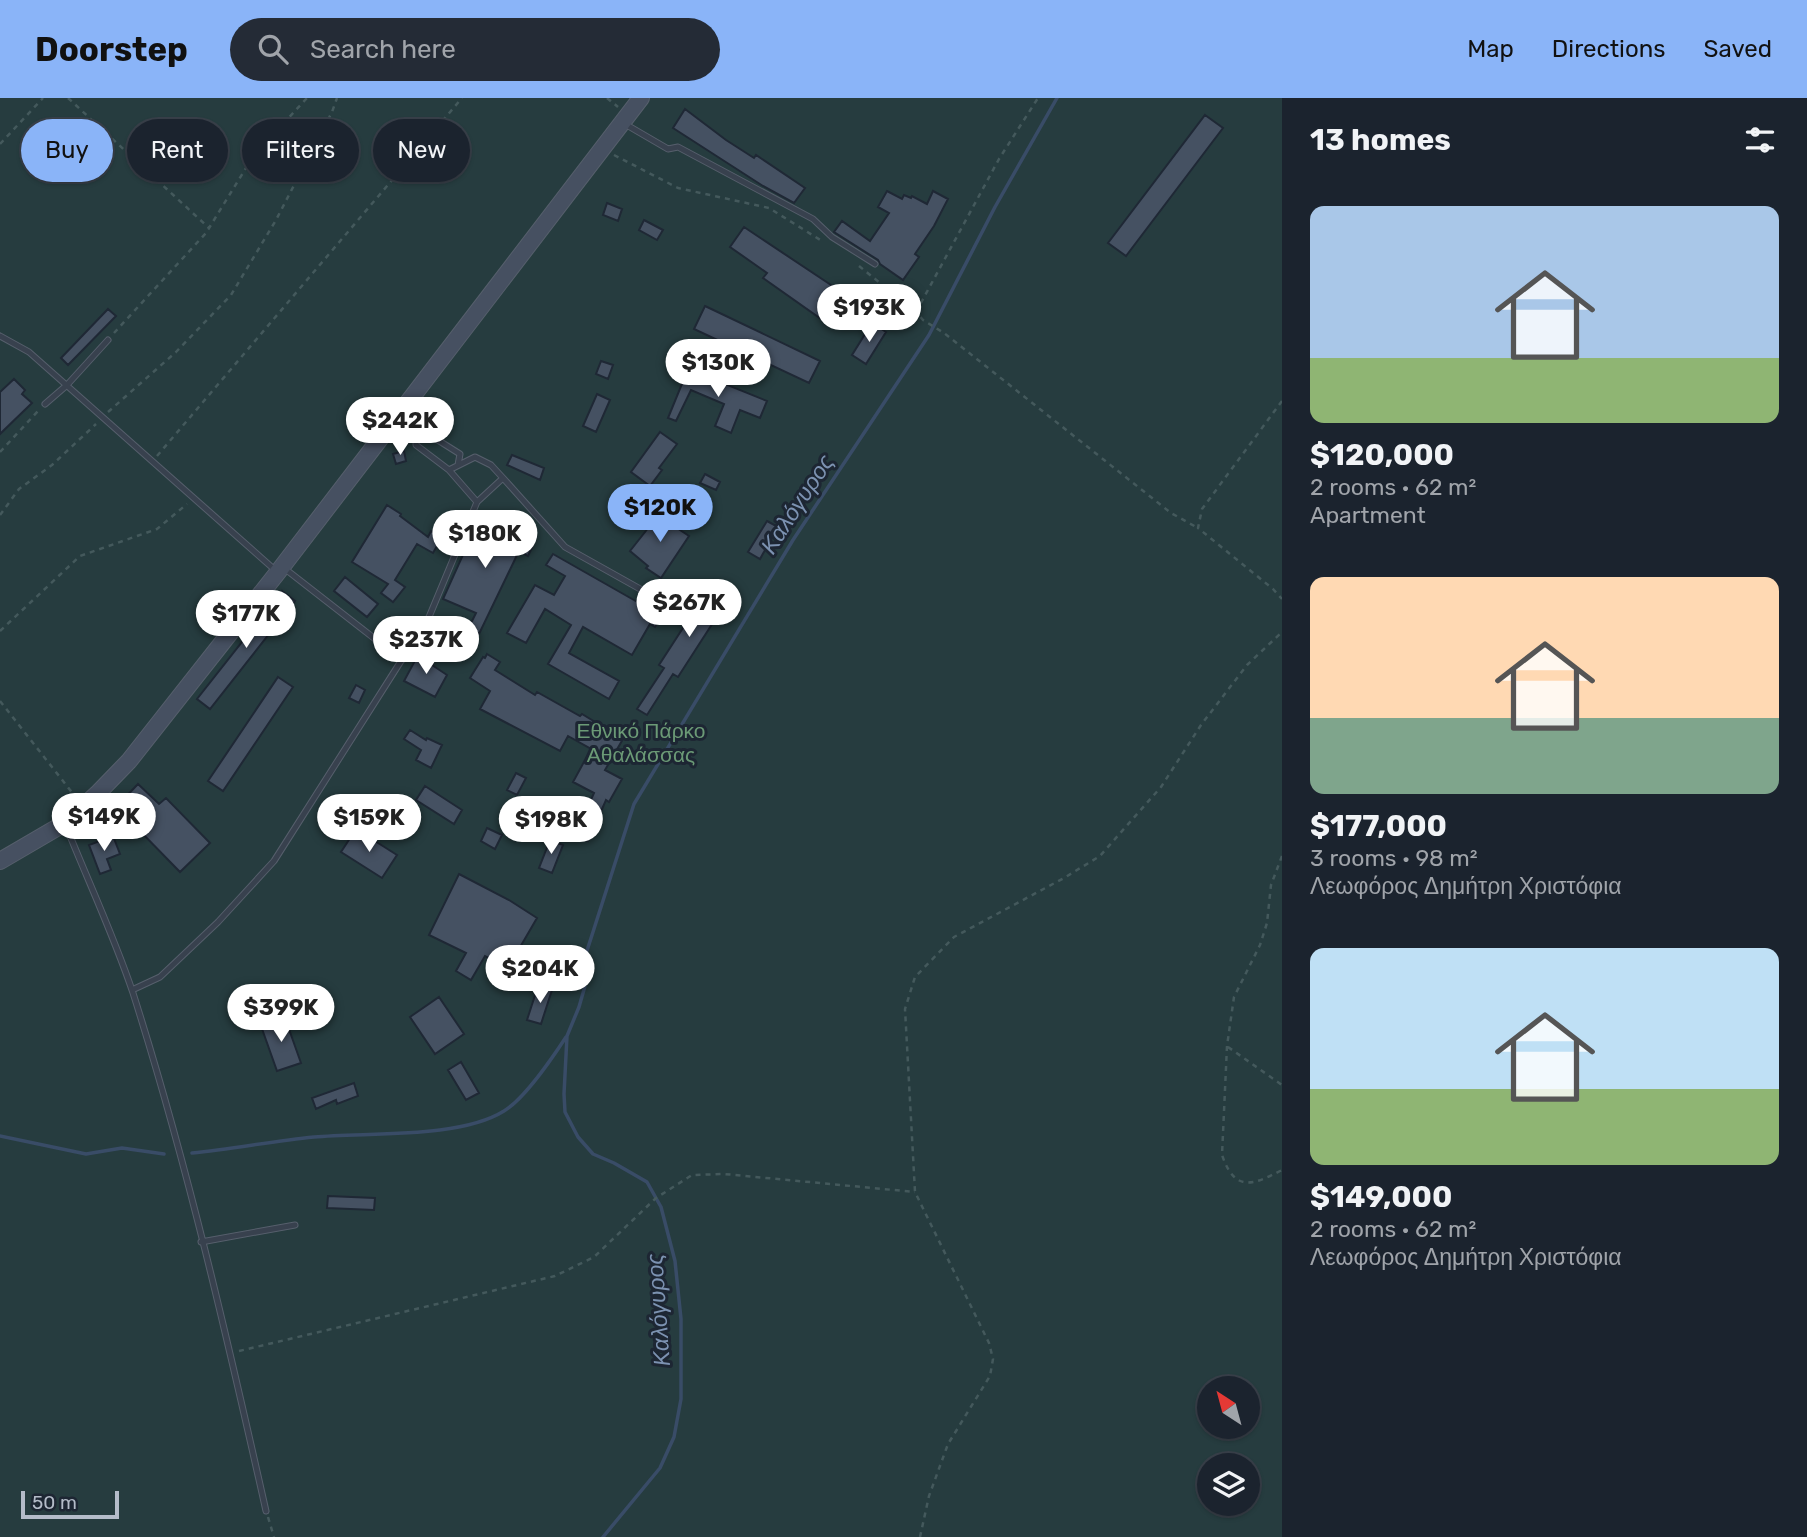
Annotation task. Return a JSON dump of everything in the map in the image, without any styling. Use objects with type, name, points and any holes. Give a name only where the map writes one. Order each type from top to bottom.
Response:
[{"type":"main road","points":[[0,861],[65,823],[129,761],[280,569],[641,98]]},
{"type":"lane","points":[[622,122],[668,149],[678,147],[813,219],[832,237],[874,264]]},
{"type":"lane","points":[[0,336],[29,352],[280,569],[402,660]]},
{"type":"lane","points":[[45,404],[67,385],[108,340]]},
{"type":"lane","points":[[395,417],[416,434]]},
{"type":"lane","points":[[416,434],[425,432],[460,454],[458,465]]},
{"type":"lane","points":[[416,434],[416,445],[449,470],[477,502]]},
{"type":"lane","points":[[449,470],[475,457],[491,465],[565,547],[667,604]]},
{"type":"lane","points":[[132,990],[160,977],[218,922],[274,861],[429,617],[477,502],[503,478]]},
{"type":"lane","points":[[65,823],[132,990],[168,1108],[230,1353],[266,1511]]},
{"type":"lane","points":[[201,1242],[295,1225]]},
{"type":"path","points":[[0,144],[43,98]]},
{"type":"path","points":[[68,98],[209,228]]},
{"type":"path","points":[[108,340],[209,228],[254,155],[307,98]]},
{"type":"path","points":[[0,515],[19,489],[52,465],[176,352],[231,295],[276,219],[337,98]]},
{"type":"path","points":[[152,461],[462,98]]},
{"type":"path","points":[[916,312],[999,159],[1038,98]]},
{"type":"path","points":[[602,149],[665,183],[700,194],[737,199],[769,208],[824,243]]},
{"type":"path","points":[[858,265],[924,321],[1171,513],[1198,528],[1282,599]]},
{"type":"path","points":[[1198,528],[1202,509],[1282,401]]},
{"type":"path","points":[[0,452],[45,404]]},
{"type":"path","points":[[0,631],[80,555],[157,529],[194,497]]},
{"type":"path","points":[[920,1537],[929,1496],[948,1444],[990,1376],[993,1359],[989,1343],[915,1192],[905,1009],[915,977],[954,937],[1100,856],[1161,787],[1201,725],[1247,665],[1282,632]]},
{"type":"path","points":[[0,701],[83,807]]},
{"type":"path","points":[[1282,856],[1271,885],[1267,923],[1260,945],[1234,997],[1227,1046],[1222,1156],[1227,1170],[1239,1182],[1257,1184],[1282,1170]]},
{"type":"path","points":[[1227,1046],[1282,1086]]},
{"type":"path","points":[[230,1353],[555,1276],[594,1257],[656,1198],[692,1175],[724,1174],[915,1192]]},
{"type":"path","points":[[266,1511],[274,1537]]},
{"type":"green space","name":"Εθνικό Πάρκο Αθαλάσσας","points":[[0,98],[1282,98],[1282,1537],[0,1537]]},
{"type":"building","points":[[685,109],[726,140],[754,158],[756,155],[805,188],[794,203],[673,128]]},
{"type":"building","points":[[1205,115],[1223,128],[1126,256],[1108,243]]},
{"type":"building","points":[[887,191],[902,199],[904,195],[911,198],[912,196],[927,204],[933,191],[948,199],[915,254],[919,257],[903,280],[878,260],[834,232],[842,221],[870,241],[889,213],[878,207]]},
{"type":"building","points":[[607,203],[622,209],[618,221],[603,215]]},
{"type":"building","points":[[644,220],[663,230],[657,240],[639,230]]},
{"type":"building","points":[[744,227],[843,293],[824,321],[763,278],[767,273],[730,247]]},
{"type":"building","points":[[705,306],[820,361],[809,383],[694,329]]},
{"type":"building","points":[[108,309],[116,316],[68,365],[61,358]]},
{"type":"building","points":[[872,323],[886,332],[866,364],[852,355]]},
{"type":"building","points":[[601,361],[613,365],[608,379],[596,374]]},
{"type":"building","points":[[688,369],[767,401],[760,418],[740,410],[731,433],[715,426],[724,404],[691,390],[676,421],[668,418]]},
{"type":"building","points":[[14,379],[25,390],[22,394],[32,403],[0,434],[0,392]]},
{"type":"building","points":[[597,394],[610,400],[596,432],[583,426]]},
{"type":"building","points":[[660,432],[677,444],[659,468],[662,470],[650,486],[631,472]]},
{"type":"building","points":[[404,451],[406,461],[396,464],[393,454]]},
{"type":"building","points":[[512,455],[544,468],[540,480],[507,465]]},
{"type":"building","points":[[705,474],[720,482],[716,490],[700,483]]},
{"type":"building","points":[[387,505],[428,537],[431,531],[442,537],[433,553],[417,544],[395,580],[405,587],[393,602],[381,593],[388,584],[352,562]]},
{"type":"building","points":[[664,508],[673,515],[668,522],[689,536],[661,578],[646,568],[648,566],[630,551]]},
{"type":"building","points":[[480,517],[534,543],[528,556],[519,551],[479,634],[468,629],[476,613],[443,599]]},
{"type":"building","points":[[767,521],[778,527],[760,559],[748,552]]},
{"type":"building","points":[[553,554],[662,616],[655,627],[650,624],[632,655],[583,627],[569,653],[619,681],[609,699],[548,664],[571,625],[545,609],[526,643],[507,633],[535,585],[554,595],[565,576],[546,565]]},
{"type":"building","points":[[345,577],[378,604],[367,617],[334,591]]},
{"type":"building","points":[[714,580],[736,592],[678,677],[673,674],[647,715],[637,709],[664,668],[659,665]]},
{"type":"building","points":[[282,591],[295,601],[210,709],[197,699]]},
{"type":"building","points":[[487,654],[500,662],[495,670],[535,695],[537,692],[580,716],[582,714],[623,739],[605,770],[622,779],[609,802],[606,800],[588,841],[575,836],[594,793],[573,782],[591,749],[568,736],[560,751],[480,709],[490,691],[470,678]]},
{"type":"building","points":[[418,655],[447,675],[435,697],[404,681]]},
{"type":"building","points":[[278,677],[293,687],[223,791],[208,781]]},
{"type":"building","points":[[356,685],[365,690],[359,703],[349,698]]},
{"type":"building","points":[[410,730],[426,740],[427,738],[442,745],[431,768],[416,760],[421,750],[404,739]]},
{"type":"building","points":[[516,773],[526,778],[517,795],[507,790]]},
{"type":"building","points":[[138,784],[159,804],[166,798],[210,843],[180,872],[118,805]]},
{"type":"building","points":[[425,786],[462,810],[454,824],[416,800]]},
{"type":"building","points":[[487,828],[502,835],[495,849],[481,841]]},
{"type":"building","points":[[356,829],[397,855],[382,878],[341,852]]},
{"type":"building","points":[[113,836],[120,854],[107,859],[111,870],[100,874],[89,845]]},
{"type":"building","points":[[550,840],[563,845],[552,873],[539,868]]},
{"type":"building","points":[[459,874],[537,918],[508,968],[485,956],[471,980],[456,971],[466,953],[429,935]]},
{"type":"building","points":[[538,986],[552,990],[541,1024],[527,1020]]},
{"type":"building","points":[[439,997],[464,1034],[435,1054],[410,1017]]},
{"type":"building","points":[[285,1018],[301,1063],[277,1071],[261,1026]]},
{"type":"building","points":[[461,1062],[479,1093],[466,1100],[448,1070]]},
{"type":"building","points":[[354,1083],[358,1096],[337,1104],[336,1100],[316,1109],[312,1098]]},
{"type":"building","points":[[328,1196],[375,1198],[374,1210],[327,1208]]},
{"type":"waterway","name":"Καλόγυρος","points":[[603,1537],[660,1468],[674,1437],[681,1399],[681,1319],[675,1261],[661,1207],[647,1182],[593,1154],[578,1137],[565,1112],[567,1036],[585,986],[582,976],[584,960],[634,804],[793,540],[929,335],[995,207],[1057,98]]},
{"type":"waterway","points":[[192,1153],[314,1137],[412,1133],[485,1120],[504,1111],[520,1097],[538,1077],[566,1037]]},
{"type":"waterway","points":[[0,1136],[86,1154],[122,1148],[164,1154]]}]
